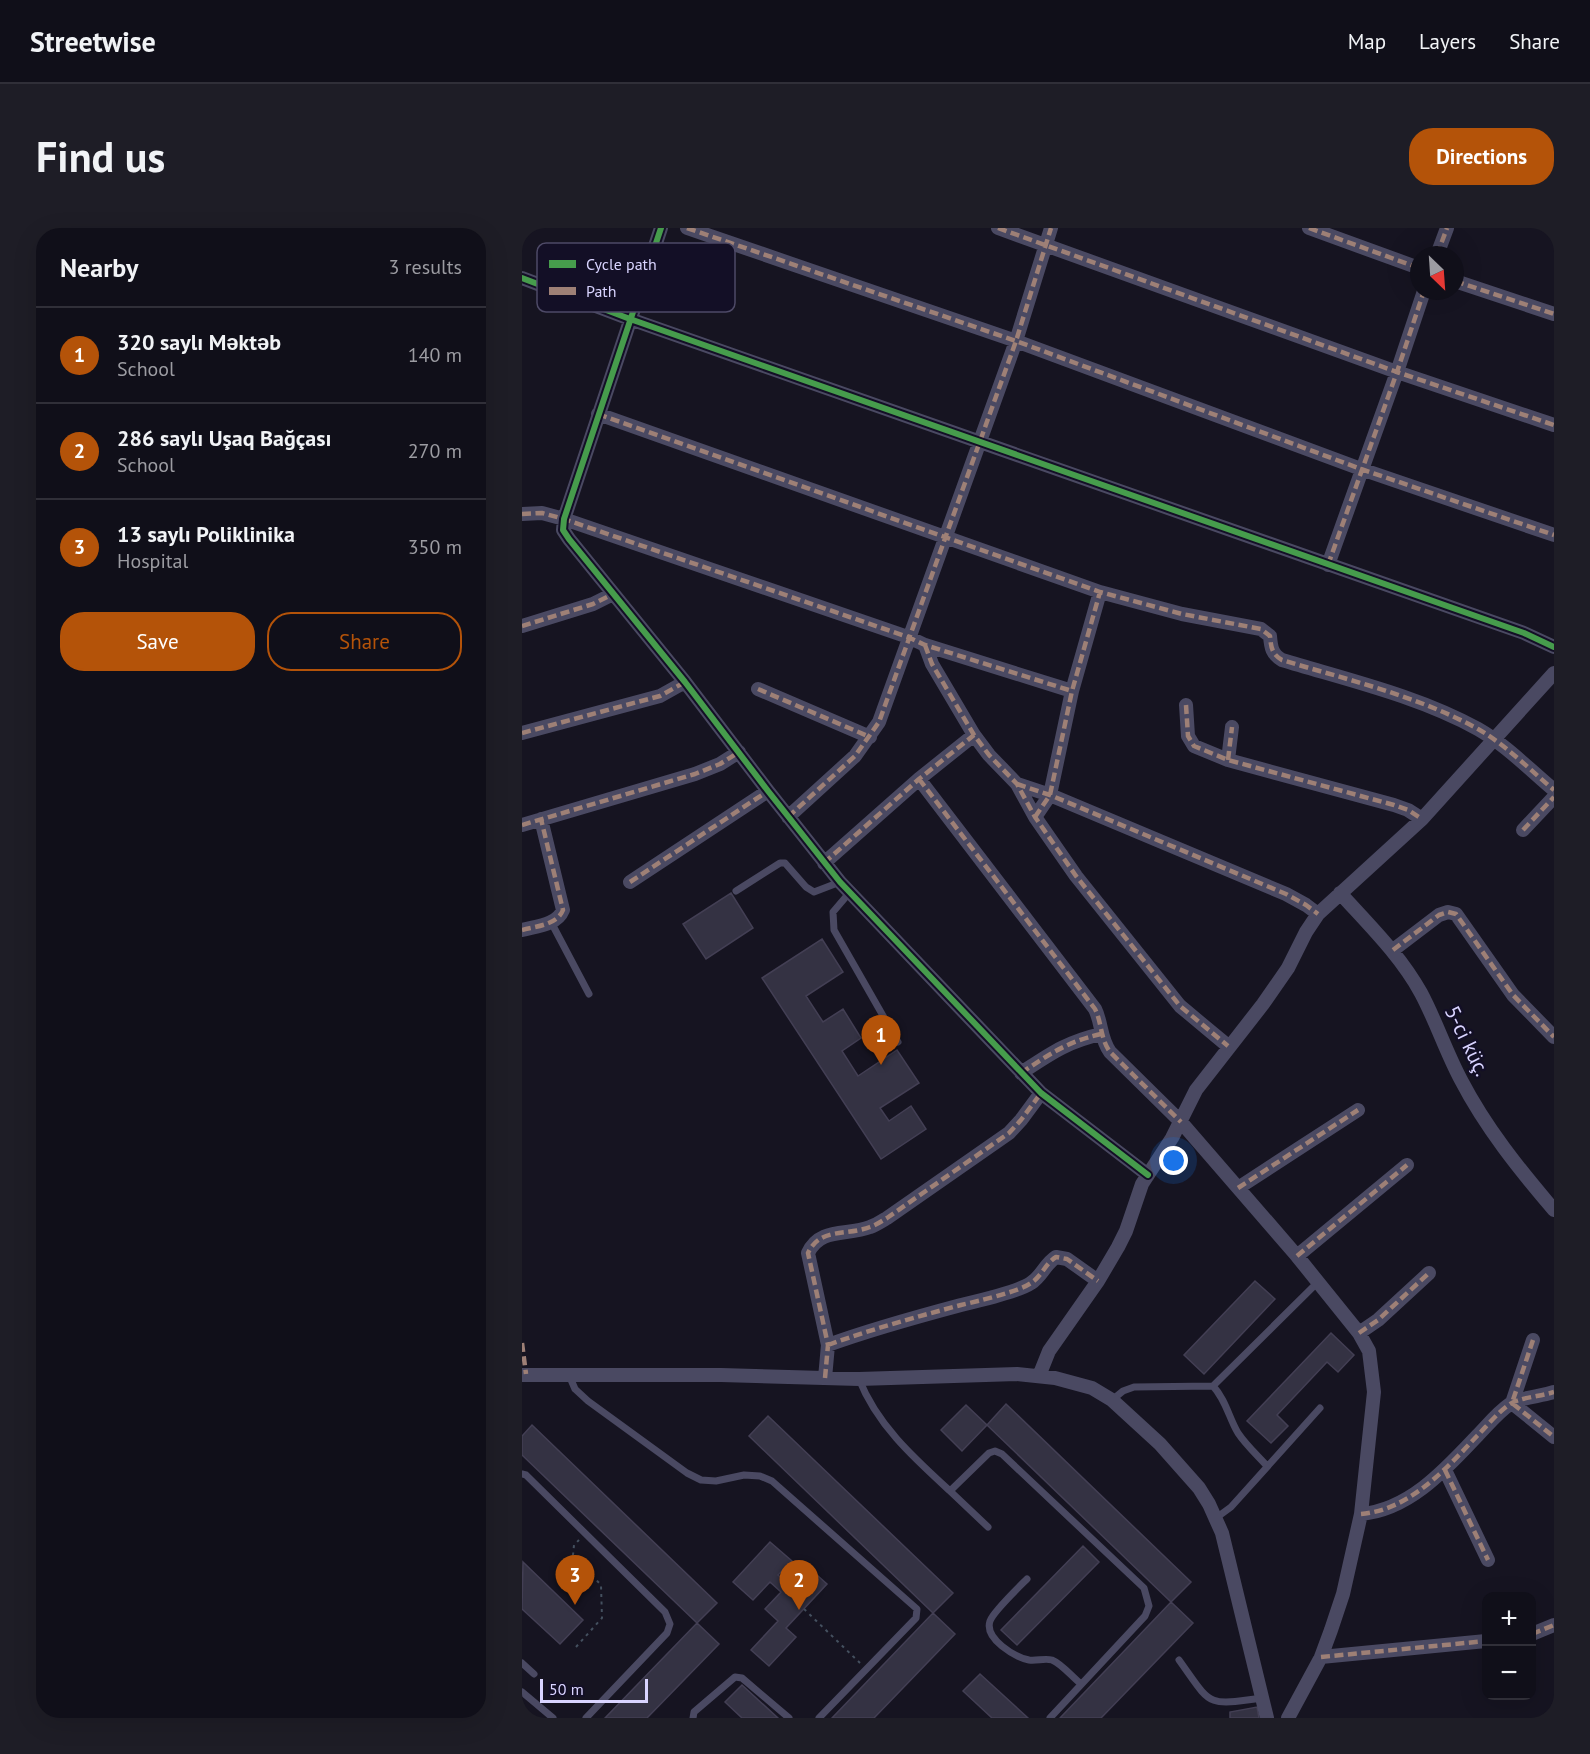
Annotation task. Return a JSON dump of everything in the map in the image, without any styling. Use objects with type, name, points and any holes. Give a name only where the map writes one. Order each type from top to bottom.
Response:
[{"type":"street","points":[[656,243],[661,228]]},
{"type":"street","points":[[687,228],[731,243]]},
{"type":"street","points":[[999,228],[1398,372],[1554,425]]},
{"type":"street","points":[[788,817],[855,756],[879,722],[1016,341],[1051,228]]},
{"type":"street","points":[[1309,228],[1410,265]]},
{"type":"street","points":[[1440,246],[1447,228]]},
{"type":"street","points":[[735,244],[1016,341],[1361,468],[1554,536]]},
{"type":"street","points":[[522,278],[537,284]]},
{"type":"street","points":[[1464,284],[1554,314]]},
{"type":"street","points":[[1328,565],[1361,468],[1398,372],[1421,300]]},
{"type":"street","points":[[612,312],[1524,633],[1554,647]]},
{"type":"street","points":[[632,312],[564,519],[563,530],[568,539],[685,682],[788,817],[845,887],[1041,1093],[1148,1175]]},
{"type":"street","points":[[598,414],[1100,592],[1182,614],[1261,629],[1270,636],[1271,649],[1275,656],[1282,660],[1426,705],[1478,729],[1551,783]]},
{"type":"street","points":[[522,514],[542,513],[564,519],[926,645],[1072,691]]},
{"type":"street","points":[[1035,817],[1050,795],[1072,691],[1100,592]]},
{"type":"street","points":[[522,626],[593,604],[613,594]]},
{"type":"street","points":[[926,645],[933,664],[974,735],[989,755],[1017,784],[1035,817],[1076,876],[1180,1006],[1228,1046]]},
{"type":"street","points":[[1039,1376],[1053,1344],[1098,1281],[1126,1232],[1142,1184],[1162,1155],[1196,1090],[1288,968],[1318,914],[1422,819],[1554,673]]},
{"type":"street","points":[[522,733],[660,696],[685,682]]},
{"type":"street","points":[[758,689],[870,737]]},
{"type":"street","points":[[1186,705],[1188,736],[1194,746],[1228,760],[1394,805],[1422,819]]},
{"type":"street","points":[[1228,760],[1232,728]]},
{"type":"street","points":[[824,863],[919,779],[974,735]]},
{"type":"street","points":[[522,825],[695,774],[720,764],[739,752]]},
{"type":"street","points":[[919,779],[1095,1009],[1101,1020],[1101,1034],[1104,1043],[1110,1052],[1180,1122],[1297,1256],[1359,1333],[1369,1351],[1374,1392],[1361,1514],[1343,1594],[1321,1657],[1288,1718]]},
{"type":"street","points":[[1017,784],[1050,795],[1286,894],[1318,914]]},
{"type":"street","points":[[630,882],[768,791]]},
{"type":"street","points":[[1523,830],[1554,797]]},
{"type":"street","points":[[522,930],[551,922],[560,916],[563,910],[541,819]]},
{"type":"street","name":"5-ci küç.","points":[[1340,893],[1393,950],[1420,992],[1461,1080],[1485,1119],[1514,1163],[1554,1210]]},
{"type":"street","points":[[1393,950],[1439,915],[1448,912],[1456,914],[1513,995],[1554,1037]]},
{"type":"street","points":[[1021,1073],[1063,1046],[1076,1040],[1101,1034]]},
{"type":"street","points":[[825,1378],[828,1345],[808,1253],[813,1242],[824,1236],[870,1228],[887,1218],[1009,1133],[1041,1093]]},
{"type":"street","points":[[1238,1188],[1358,1110]]},
{"type":"street","points":[[1297,1256],[1407,1165]]},
{"type":"street","points":[[828,1345],[880,1327],[1031,1284],[1048,1262],[1056,1257],[1067,1259],[1098,1281]]},
{"type":"street","points":[[1359,1333],[1378,1320],[1429,1273]]},
{"type":"street","points":[[1512,1403],[1533,1340]]},
{"type":"street","points":[[522,1375],[721,1375],[859,1379],[978,1374],[1039,1376],[1092,1388],[1112,1400],[1160,1443],[1199,1488],[1216,1518],[1239,1595],[1267,1718]]},
{"type":"street","points":[[1361,1514],[1377,1513],[1393,1507],[1445,1470],[1490,1422],[1512,1403],[1554,1392]]},
{"type":"street","points":[[1512,1403],[1554,1437]]},
{"type":"street","points":[[1445,1470],[1488,1560]]},
{"type":"street","points":[[1536,1632],[1554,1625]]},
{"type":"street","points":[[1321,1657],[1482,1641]]},
{"type":"lane","points":[[736,891],[780,863],[785,863],[806,887],[814,892],[845,887]]},
{"type":"lane","points":[[845,887],[833,912],[834,930],[898,1042]]},
{"type":"lane","points":[[551,922],[589,993]]},
{"type":"lane","points":[[1112,1400],[1134,1387],[1213,1386],[1318,1282]]},
{"type":"lane","points":[[568,1374],[575,1389],[588,1401],[687,1473],[701,1480],[716,1481],[744,1475],[760,1476],[772,1481],[917,1609],[916,1618],[819,1718]]},
{"type":"lane","points":[[859,1379],[873,1410],[917,1462],[988,1527]]},
{"type":"lane","points":[[1213,1386],[1219,1392],[1240,1436],[1267,1466]]},
{"type":"lane","points":[[1216,1518],[1231,1507],[1320,1408]]},
{"type":"lane","points":[[950,1491],[988,1454],[995,1451],[1002,1454],[1144,1588],[1149,1606],[1145,1616],[1050,1718]]},
{"type":"lane","points":[[522,1474],[526,1475],[665,1612],[670,1624],[667,1633],[586,1718]]},
{"type":"lane","points":[[1027,1579],[990,1619],[989,1629],[993,1637],[1001,1645],[1023,1658],[1055,1661],[1081,1684]]},
{"type":"lane","points":[[1179,1660],[1204,1696],[1213,1701],[1223,1704],[1262,1698]]},
{"type":"lane","points":[[522,1663],[534,1674]]},
{"type":"lane","points":[[693,1718],[694,1712],[735,1677],[742,1678],[789,1718]]},
{"type":"lane","points":[[522,1692],[553,1718]]},
{"type":"path","points":[[576,1647],[602,1618],[601,1585],[573,1555],[574,1545],[586,1534]]},
{"type":"path","points":[[804,1609],[866,1670]]},
{"type":"building","points":[[731,893],[753,928],[706,959],[683,924]]},
{"type":"building","points":[[822,939],[843,972],[806,996],[823,1022],[843,1009],[861,1038],[842,1051],[858,1076],[897,1050],[919,1083],[880,1108],[889,1121],[911,1106],[926,1129],[881,1159],[762,978]]},
{"type":"building","points":[[1255,1281],[1275,1299],[1204,1374],[1184,1355]]},
{"type":"building","points":[[1331,1333],[1354,1355],[1338,1372],[1327,1362],[1277,1415],[1288,1426],[1271,1443],[1247,1421]]},
{"type":"building","points":[[1006,1404],[1191,1582],[1171,1602],[987,1425]]},
{"type":"building","points":[[966,1405],[987,1425],[962,1451],[941,1430]]},
{"type":"building","points":[[768,1416],[953,1593],[933,1613],[749,1436]]},
{"type":"building","points":[[532,1425],[717,1603],[697,1623],[522,1455],[522,1436]]},
{"type":"building","points":[[770,1542],[792,1561],[778,1575],[790,1586],[808,1567],[827,1584],[786,1628],[796,1637],[769,1666],[751,1650],[778,1621],[765,1609],[781,1592],[770,1582],[753,1600],[733,1582]]},
{"type":"building","points":[[1083,1546],[1099,1562],[1017,1645],[1001,1630]]},
{"type":"building","points":[[523,1562],[583,1620],[560,1644],[522,1609]]},
{"type":"building","points":[[1171,1602],[1193,1623],[1101,1718],[1060,1718]]},
{"type":"building","points":[[933,1613],[955,1634],[874,1718],[832,1718]]},
{"type":"building","points":[[697,1623],[719,1644],[647,1718],[605,1718]]},
{"type":"building","points":[[980,1674],[1028,1718],[992,1718],[963,1691]]},
{"type":"building","points":[[742,1685],[778,1718],[742,1718],[725,1702]]},
{"type":"building","points":[[1257,1707],[1259,1718],[1230,1718],[1230,1712]]},
{"type":"marked path","points":[[687,228],[731,243]]},
{"type":"marked path","points":[[998,228],[1397,372],[1554,425]]},
{"type":"marked path","points":[[788,817],[855,756],[879,722],[1016,341],[1051,228]]},
{"type":"marked path","points":[[1309,228],[1410,265]]},
{"type":"marked path","points":[[1440,246],[1447,228]]},
{"type":"marked path","points":[[735,244],[1016,341],[1361,469],[1554,535]]},
{"type":"marked path","points":[[1464,284],[1554,314]]},
{"type":"marked path","points":[[1328,565],[1421,300]]},
{"type":"marked path","points":[[598,414],[1100,592],[1182,614],[1261,629],[1270,636],[1273,650],[1282,660],[1407,698],[1455,717],[1498,742],[1554,790]]},
{"type":"marked path","points":[[522,514],[542,513],[564,519],[908,637],[925,645],[1072,691]]},
{"type":"marked path","points":[[1035,817],[1050,795],[1072,691],[1100,592]]},
{"type":"marked path","points":[[522,626],[593,604],[613,594]]},
{"type":"marked path","points":[[925,645],[932,664],[974,735],[989,755],[1017,784],[1035,817],[1076,876],[1180,1006],[1228,1046]]},
{"type":"marked path","points":[[522,733],[660,696],[685,682]]},
{"type":"marked path","points":[[758,689],[870,737]]},
{"type":"marked path","points":[[1186,705],[1188,736],[1194,746],[1228,760],[1394,805],[1422,819]]},
{"type":"marked path","points":[[1228,760],[1232,727]]},
{"type":"marked path","points":[[824,863],[919,779],[974,735]]},
{"type":"marked path","points":[[522,825],[695,774],[720,764],[739,752]]},
{"type":"marked path","points":[[919,779],[1095,1009],[1104,1041],[1110,1052],[1181,1122]]},
{"type":"marked path","points":[[1017,784],[1050,795],[1286,894],[1318,914]]},
{"type":"marked path","points":[[630,882],[768,791]]},
{"type":"marked path","points":[[1523,830],[1554,797]]},
{"type":"marked path","points":[[522,930],[551,922],[563,910],[541,819]]},
{"type":"marked path","points":[[1393,950],[1439,915],[1448,912],[1456,914],[1513,995],[1554,1037]]},
{"type":"marked path","points":[[1021,1073],[1068,1045],[1101,1034]]},
{"type":"marked path","points":[[825,1378],[828,1345],[808,1253],[813,1245],[827,1236],[861,1230],[887,1218],[1009,1133],[1041,1093]]},
{"type":"marked path","points":[[1238,1188],[1358,1110]]},
{"type":"marked path","points":[[1297,1256],[1407,1165]]},
{"type":"marked path","points":[[828,1345],[1017,1290],[1035,1280],[1056,1257],[1067,1259],[1098,1281]]},
{"type":"marked path","points":[[1359,1333],[1378,1320],[1429,1273]]},
{"type":"marked path","points":[[1533,1340],[1512,1403],[1554,1437]]},
{"type":"marked path","points":[[522,1343],[526,1374]]},
{"type":"marked path","points":[[1361,1514],[1395,1505],[1425,1486],[1439,1475],[1496,1415],[1510,1404],[1554,1392]]},
{"type":"marked path","points":[[1445,1470],[1488,1560]]},
{"type":"marked path","points":[[1536,1632],[1554,1625]]},
{"type":"marked path","points":[[1321,1657],[1482,1641]]},
{"type":"cycle path","points":[[656,243],[661,228]]},
{"type":"cycle path","points":[[522,278],[537,284]]},
{"type":"cycle path","points":[[612,312],[1524,633],[1554,647]]},
{"type":"cycle path","points":[[633,312],[564,519],[563,530],[685,682],[840,882],[1041,1093],[1148,1175]]},
{"type":"place","name":"320 saylı Məktəb","points":[[881,1065]]},
{"type":"place","name":"13 saylı Poliklinika","points":[[575,1605]]},
{"type":"place","name":"286 saylı Uşaq Bağçası","points":[[799,1610]]}]
